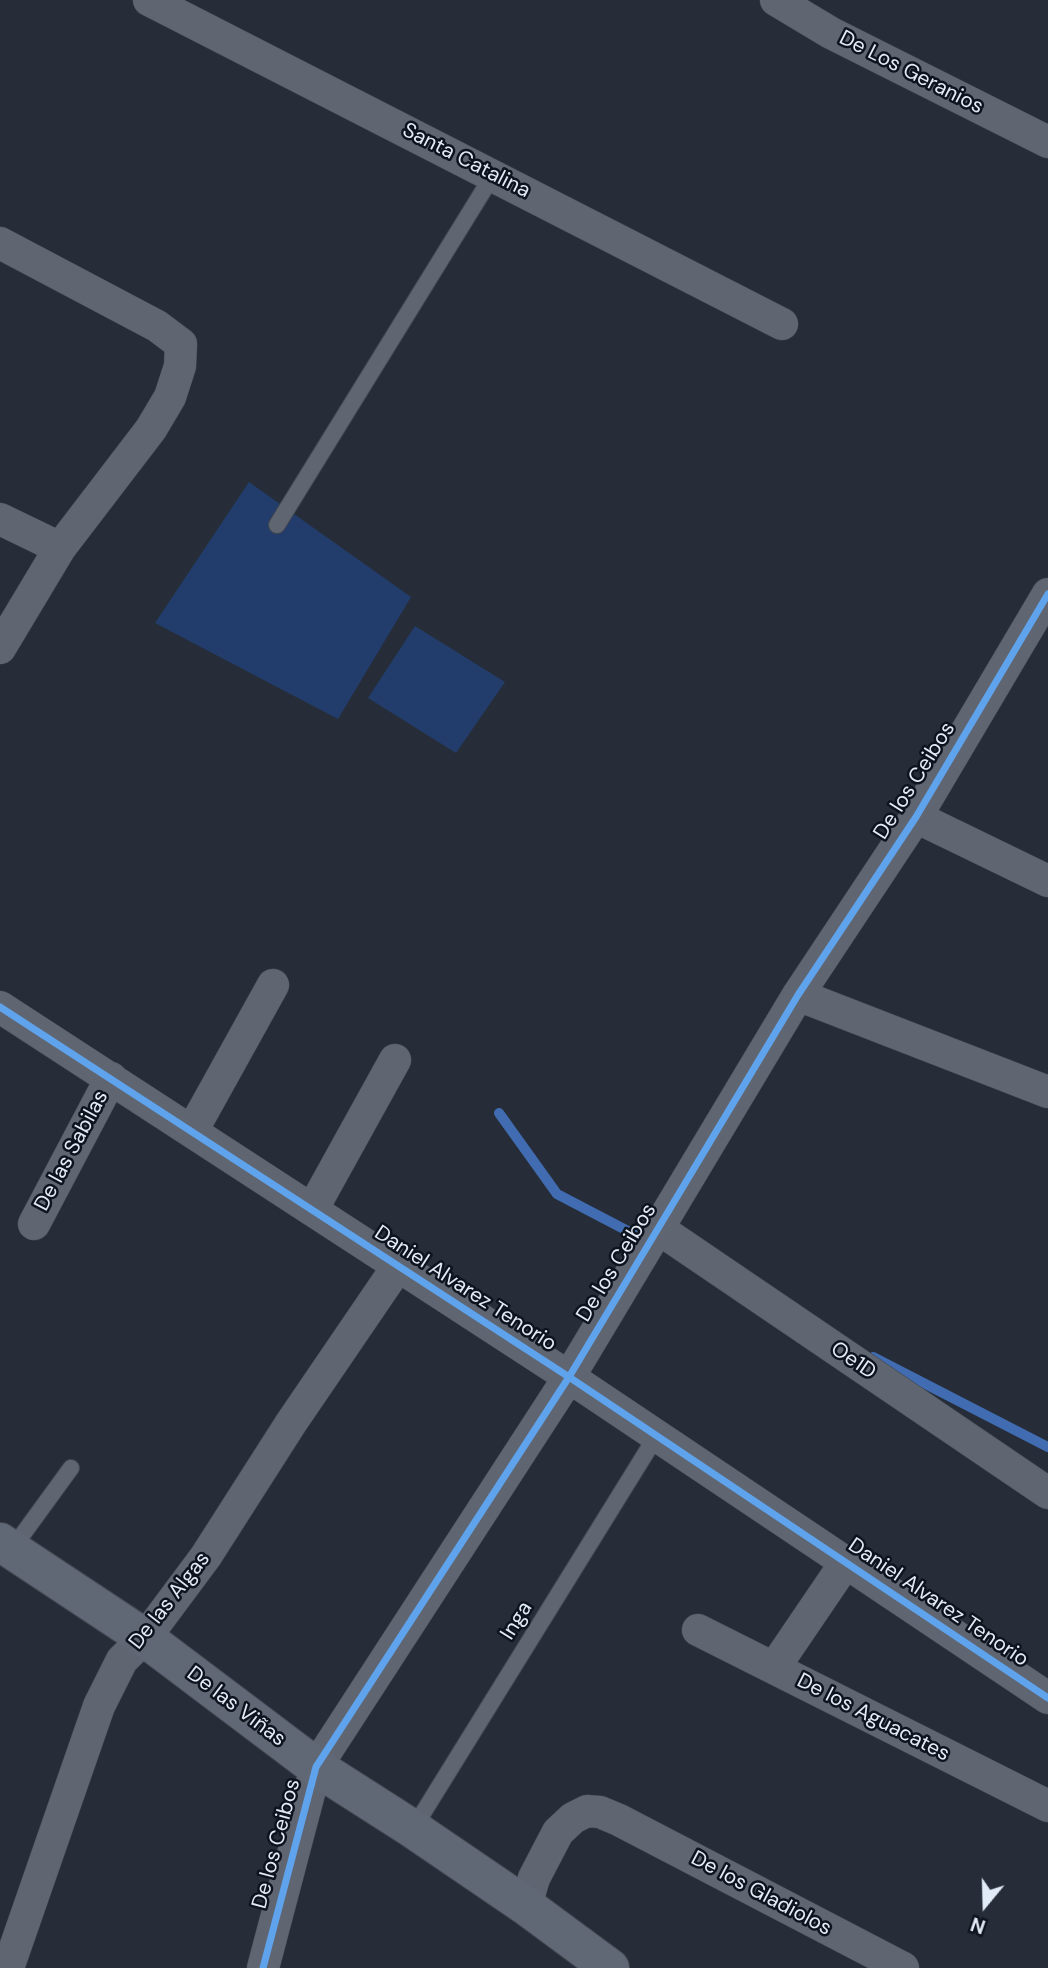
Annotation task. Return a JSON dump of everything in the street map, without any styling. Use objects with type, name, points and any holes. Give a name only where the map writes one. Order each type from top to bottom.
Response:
[{"type":"street","name":"Santa Catalina","points":[[149,0],[782,324]]},
{"type":"street","name":"De Los Geranios","points":[[785,2],[831,33],[1048,142]]},
{"type":"street","points":[[0,243],[157,326],[181,344],[180,366],[170,397],[60,548],[0,648]]},
{"type":"street","points":[[0,519],[60,548]]},
{"type":"street","name":"De los Ceibos","points":[[263,1968],[316,1767],[569,1377],[798,995],[916,817],[1048,594]]},
{"type":"street","points":[[916,817],[1048,881]]},
{"type":"street","points":[[192,1131],[273,985]]},
{"type":"street","points":[[798,995],[1048,1091]]},
{"type":"street","name":"Daniel Alvarez Tenorio","points":[[0,1007],[657,1435],[1048,1698]]},
{"type":"street","points":[[312,1210],[395,1060]]},
{"type":"street","name":"De las Sabilas","points":[[34,1224],[111,1078]]},
{"type":"street","name":"Oe1D","points":[[659,1229],[1048,1493]]},
{"type":"street","name":"De las Algas","points":[[8,1968],[99,1706],[122,1660],[145,1638],[206,1556],[291,1423],[398,1266]]},
{"type":"street","name":"De las Viñas","points":[[6,1546],[145,1638],[316,1767],[526,1906],[610,1968]]},
{"type":"street","points":[[774,1668],[846,1562]]},
{"type":"street","name":"De los Aguacates","points":[[698,1630],[1048,1806]]},
{"type":"street","name":"De los Gladiolos","points":[[526,1906],[534,1878],[558,1832],[573,1818],[587,1811],[600,1812],[903,1968]]},
{"type":"lane","points":[[277,525],[493,175]]},
{"type":"lane","name":"Inga","points":[[413,1829],[657,1435]]},
{"type":"lane","points":[[6,1546],[71,1468]]},
{"type":"shaded area","points":[[249,482],[411,597],[338,719],[155,623]]},
{"type":"shaded area","points":[[415,626],[505,682],[456,753],[368,698]]},
{"type":"waterway","points":[[499,1113],[557,1194],[645,1240]]},
{"type":"waterway","points":[[873,1357],[1048,1447]]},
{"type":"cycle path","points":[[263,1968],[316,1767],[569,1377],[798,995],[916,817],[1048,594]]},
{"type":"cycle path","points":[[0,1007],[569,1377],[1048,1698]]}]
